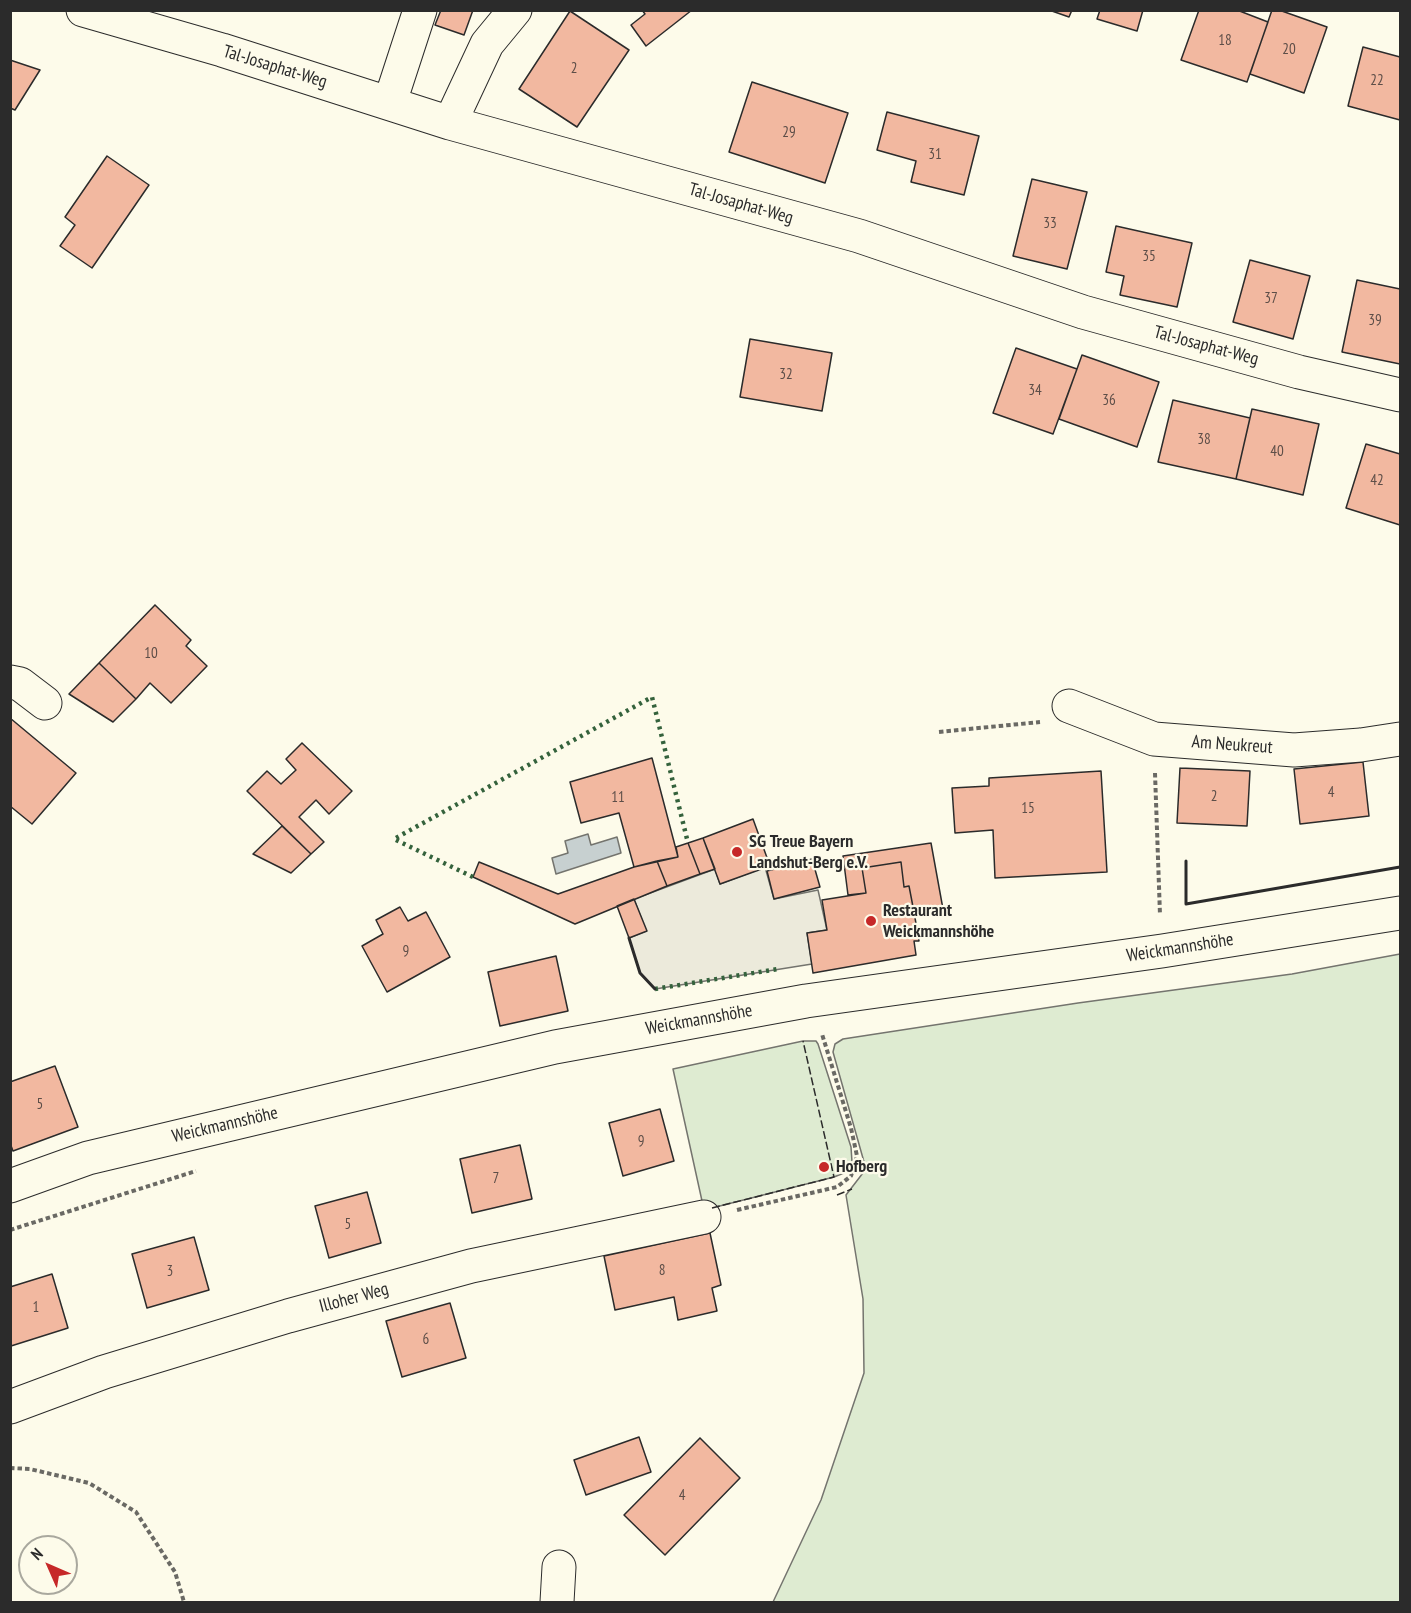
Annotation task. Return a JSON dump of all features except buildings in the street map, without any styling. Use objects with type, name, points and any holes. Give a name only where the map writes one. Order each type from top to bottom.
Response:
[{"type":"street","name":"Tal-Josaphat-Weg","points":[[82,10],[222,50],[450,123],[859,237],[1083,312],[1299,372],[1401,395]]},
{"type":"street","points":[[390,102],[420,10]]},
{"type":"street","points":[[450,123],[487,44],[515,10]]},
{"type":"street","points":[[10,682],[21,684],[45,703]]},
{"type":"street","name":"Am Neukreut","points":[[1069,706],[1154,739],[1294,750],[1361,745],[1401,739]]},
{"type":"street","name":"Weickmannshöhe","points":[[10,1186],[88,1158],[555,1047],[806,1000],[1162,951],[1401,913]]},
{"type":"street","name":"Illoher Weg","points":[[10,1407],[104,1372],[288,1316],[471,1266],[704,1217]]},
{"type":"street","points":[[557,1602],[560,1567]]},
{"type":"path","points":[[939,732],[1045,722],[1069,706]]},
{"type":"path","points":[[1154,739],[1162,951]]},
{"type":"path","points":[[704,1217],[837,1187],[851,1176],[857,1156],[851,1128],[823,1036],[806,1000]]},
{"type":"path","points":[[812,1036],[833,1035]]},
{"type":"path","points":[[10,1230],[207,1168]]},
{"type":"path","points":[[10,1468],[30,1469],[89,1483],[136,1512],[175,1572],[184,1602]]},
{"type":"green space","points":[[1400,954],[1400,1602],[773,1602],[821,1500],[864,1373],[863,1299],[846,1195],[866,1169],[833,1052],[835,1044],[843,1039],[1078,1003],[1292,974]]},
{"type":"green space","points":[[803,1041],[816,1041],[818,1044],[851,1147],[852,1162],[844,1173],[834,1177],[704,1210],[673,1069]]},
{"type":"shaded area","points":[[588,834],[591,845],[617,837],[621,853],[556,874],[552,858],[568,853],[565,841]]},
{"type":"shaded area","points":[[765,867],[774,899],[818,890],[827,930],[807,933],[812,964],[655,989],[640,973],[629,938],[646,931],[634,899],[715,869],[720,884]]},
{"type":"hedge","points":[[473,877],[394,839],[652,697],[688,843]]},
{"type":"hedge","points":[[655,989],[778,969]]},
{"type":"fence","points":[[712,1208],[834,1177],[803,1041]]},
{"type":"fence","points":[[837,1195],[852,1189]]},
{"type":"wall","points":[[1186,861],[1186,904],[1400,867]]},
{"type":"wall","points":[[629,938],[640,973],[655,989]]},
{"type":"place","name":"SG Treue Bayern Landshut-Berg e.V.","points":[[737,852]]},
{"type":"place","name":"Restaurant Weickmannshöhe","points":[[871,921]]},
{"type":"place","name":"Hofberg","points":[[824,1167]]}]
